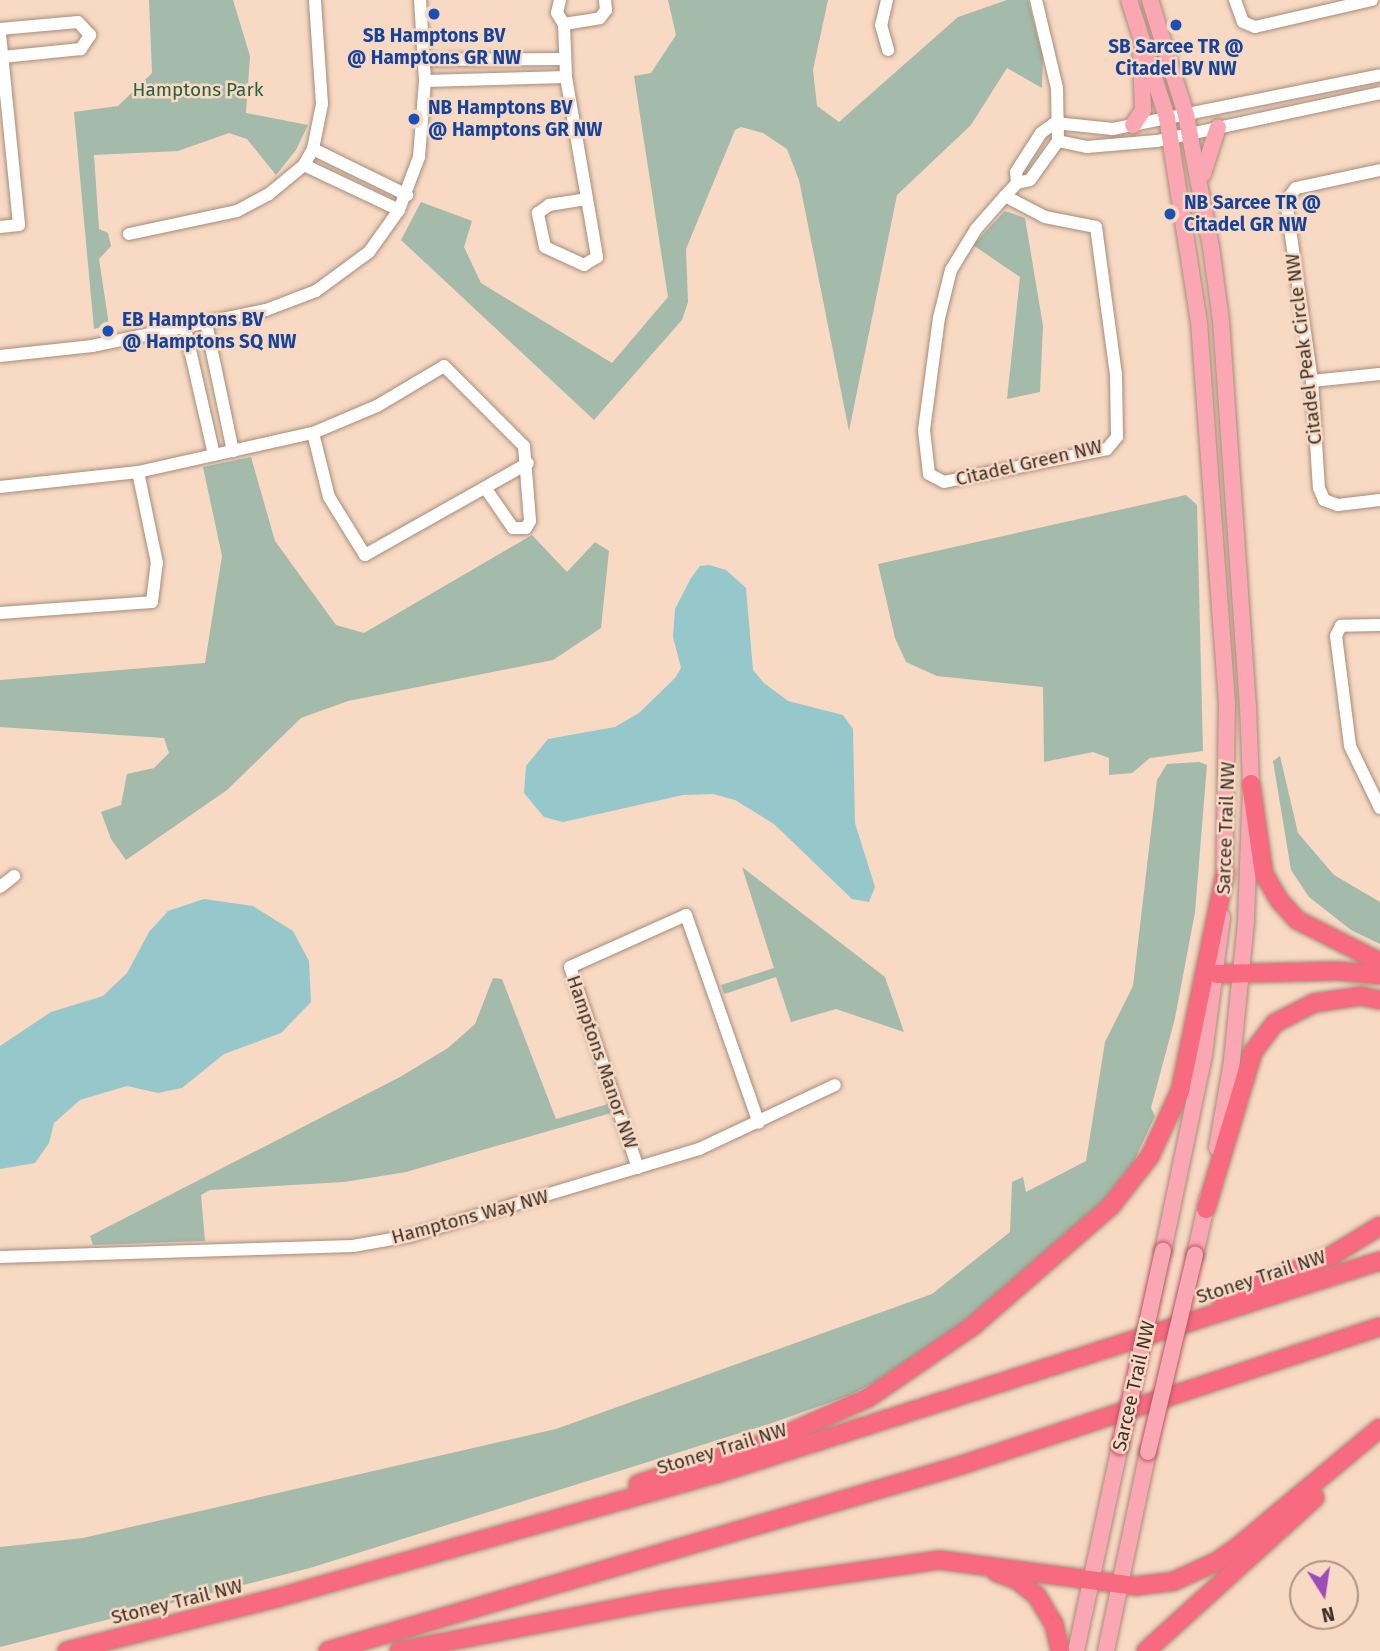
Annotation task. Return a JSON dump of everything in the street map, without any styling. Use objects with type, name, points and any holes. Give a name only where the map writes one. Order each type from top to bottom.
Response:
[{"type":"highway","points":[[1251,784],[1264,874],[1279,900],[1297,920],[1380,962]]},
{"type":"highway","points":[[248,1605],[268,1592],[566,1506],[771,1441],[868,1398],[972,1326],[1093,1224],[1150,1156],[1180,1091],[1225,873]]},
{"type":"highway","points":[[1217,974],[1338,971],[1380,975]]},
{"type":"highway","points":[[1206,1209],[1254,1052],[1275,1023],[1314,1003],[1361,996],[1380,1000]]},
{"type":"highway","points":[[993,1387],[1331,1256],[1380,1226]]},
{"type":"highway","name":"Stoney Trail NW","points":[[67,1651],[248,1605],[716,1474],[1380,1261]]},
{"type":"highway","points":[[328,1651],[962,1465],[1380,1328]]},
{"type":"highway","points":[[398,1651],[662,1600],[877,1566],[940,1560],[1121,1583],[1158,1585],[1216,1562],[1380,1429]]},
{"type":"highway","points":[[1146,1651],[1380,1440]]},
{"type":"highway","points":[[877,1566],[986,1570],[1017,1580],[1047,1609],[1060,1651]]},
{"type":"main road","name":"Sarcee Trail NW","points":[[1076,1651],[1163,1251],[1217,974],[1225,873],[1229,756],[1199,322],[1167,118],[1129,0]]},
{"type":"main road","name":"Sarcee Trail NW","points":[[1106,1651],[1147,1452],[1206,1209],[1230,1072],[1242,973],[1251,784],[1221,321],[1202,191],[1190,133],[1150,0]]},
{"type":"main road","points":[[1133,125],[1143,110],[1145,87],[1138,29]]},
{"type":"main road","points":[[1202,191],[1204,159],[1218,127]]},
{"type":"street","points":[[128,234],[237,211],[269,194],[304,165],[313,149],[322,104],[315,0]]},
{"type":"street","points":[[0,356],[92,346],[266,310],[316,291],[369,251],[407,195],[419,157],[425,81],[420,0]]},
{"type":"street","points":[[560,0],[557,13],[564,24],[566,77],[597,257],[584,265],[545,247],[538,213],[549,205],[585,199]]},
{"type":"street","points":[[564,24],[597,20],[606,10],[605,0]]},
{"type":"street","points":[[887,0],[881,24],[888,50]]},
{"type":"street","points":[[1036,0],[1057,88],[1055,123],[1058,141],[1116,147],[1380,93]]},
{"type":"street","points":[[1235,0],[1243,22],[1255,27],[1372,0]]},
{"type":"street","points":[[0,228],[19,225],[2,57],[0,31],[78,22],[90,35],[81,49],[2,57]]},
{"type":"street","points":[[424,60],[564,59]]},
{"type":"street","points":[[1055,123],[1090,129],[1133,125],[1380,75]]},
{"type":"street","points":[[425,81],[566,77]]},
{"type":"street","name":"Citadel Green NW","points":[[1017,183],[1016,172],[1041,133],[1055,123]]},
{"type":"street","name":"Citadel Green NW","points":[[1005,196],[1045,218],[1096,227],[1116,375],[1116,437],[1107,449],[944,482],[929,474],[924,430],[939,318],[951,270],[976,229],[1005,196],[1017,183],[1030,180],[1058,141]]},
{"type":"street","points":[[313,149],[407,195]]},
{"type":"street","points":[[304,165],[399,210]]},
{"type":"street","name":"Citadel Peak Circle NW","points":[[1380,170],[1296,188],[1286,201],[1312,381],[1319,488],[1324,500],[1338,505],[1380,500]]},
{"type":"street","points":[[206,323],[233,451]]},
{"type":"street","points":[[185,328],[214,455]]},
{"type":"street","points":[[0,487],[138,472],[313,433],[377,407],[444,366],[519,440],[528,463],[530,521],[522,530],[513,528],[486,489]]},
{"type":"street","points":[[1312,381],[1380,374]]},
{"type":"street","points":[[313,433],[329,497],[365,555],[528,463]]},
{"type":"street","points":[[0,613],[152,602],[157,563],[138,472]]},
{"type":"street","points":[[1380,625],[1341,626],[1336,636],[1350,746],[1380,808]]},
{"type":"street","points":[[0,887],[14,876]]},
{"type":"street","name":"Hamptons Manor NW","points":[[638,1168],[570,967],[686,915],[759,1124]]},
{"type":"street","name":"Hamptons Way NW","points":[[0,1257],[353,1246],[409,1236],[638,1168],[759,1124],[835,1085]]},
{"type":"green space","name":"Hamptons Park","points":[[149,0],[233,0],[250,56],[246,113],[308,125],[296,150],[276,175],[247,139],[229,133],[178,151],[94,155],[99,229],[108,233],[111,246],[99,259],[109,325],[94,329],[74,112],[118,106],[152,73]]},
{"type":"green space","points":[[668,0],[828,0],[813,70],[817,106],[839,122],[958,17],[1007,0],[1028,0],[1043,57],[1042,88],[1007,68],[971,125],[897,195],[849,431],[799,180],[787,149],[763,133],[741,127],[735,130],[686,249],[688,302],[682,320],[594,420],[401,240],[421,202],[472,221],[464,247],[481,283],[612,363],[668,297],[634,76],[651,73],[676,35]]},
{"type":"green space","points":[[1005,211],[1025,218],[1043,326],[1040,392],[1007,399],[1020,277],[973,245]]},
{"type":"green space","points":[[251,457],[275,541],[336,625],[364,633],[532,535],[567,572],[595,542],[609,551],[601,628],[553,660],[348,701],[301,718],[227,790],[126,860],[111,839],[101,812],[121,805],[127,774],[154,768],[169,753],[164,738],[0,727],[0,680],[205,663],[222,556],[203,467]]},
{"type":"green space","points":[[1186,495],[1197,505],[1203,751],[1150,758],[1132,773],[1109,775],[1109,758],[1093,752],[1044,762],[1043,687],[937,676],[906,662],[895,638],[878,564]]},
{"type":"green space","points":[[1280,756],[1298,833],[1334,875],[1380,902],[1380,944],[1351,930],[1309,897],[1291,870],[1273,761]]},
{"type":"green space","points":[[1199,762],[1207,765],[1195,912],[1175,1018],[1151,1108],[1155,1116],[1123,1185],[969,1322],[903,1368],[848,1396],[769,1424],[310,1568],[0,1647],[0,1547],[83,1538],[556,1429],[932,1294],[1010,1232],[1012,1182],[1023,1177],[1026,1192],[1086,1161],[1105,1042],[1133,986],[1157,780],[1167,764]]},
{"type":"green space","points":[[742,867],[885,977],[904,1032],[836,1009],[791,1022],[776,977],[724,994],[721,985],[774,968]]},
{"type":"green space","points":[[493,978],[502,979],[556,1119],[608,1104],[611,1113],[406,1172],[344,1182],[210,1190],[201,1195],[205,1241],[93,1245],[90,1236],[400,1077],[448,1048],[475,1024]]},
{"type":"water","points":[[709,565],[726,570],[746,588],[753,670],[764,683],[788,701],[843,715],[853,729],[855,823],[875,887],[869,902],[852,899],[774,824],[735,800],[713,794],[683,795],[563,822],[544,817],[524,793],[526,766],[548,739],[615,727],[639,713],[675,678],[681,668],[673,637],[675,609],[700,566]]},
{"type":"water","points":[[204,899],[253,906],[293,931],[309,961],[311,1002],[281,1033],[224,1054],[182,1088],[158,1093],[127,1086],[80,1100],[54,1123],[49,1143],[35,1163],[0,1169],[0,1046],[51,1012],[103,996],[127,973],[149,932],[168,911]]},
{"type":"place","name":"SB Hamptons BV @ Hamptons GR NW","points":[[434,14]]},
{"type":"place","name":"SB Sarcee TR @ Citadel BV NW","points":[[1176,25]]},
{"type":"place","name":"NB Hamptons BV @ Hamptons GR NW","points":[[414,119]]},
{"type":"place","name":"NB Sarcee TR @ Citadel GR NW","points":[[1170,214]]},
{"type":"place","name":"EB Hamptons BV @ Hamptons SQ NW","points":[[108,331]]}]
